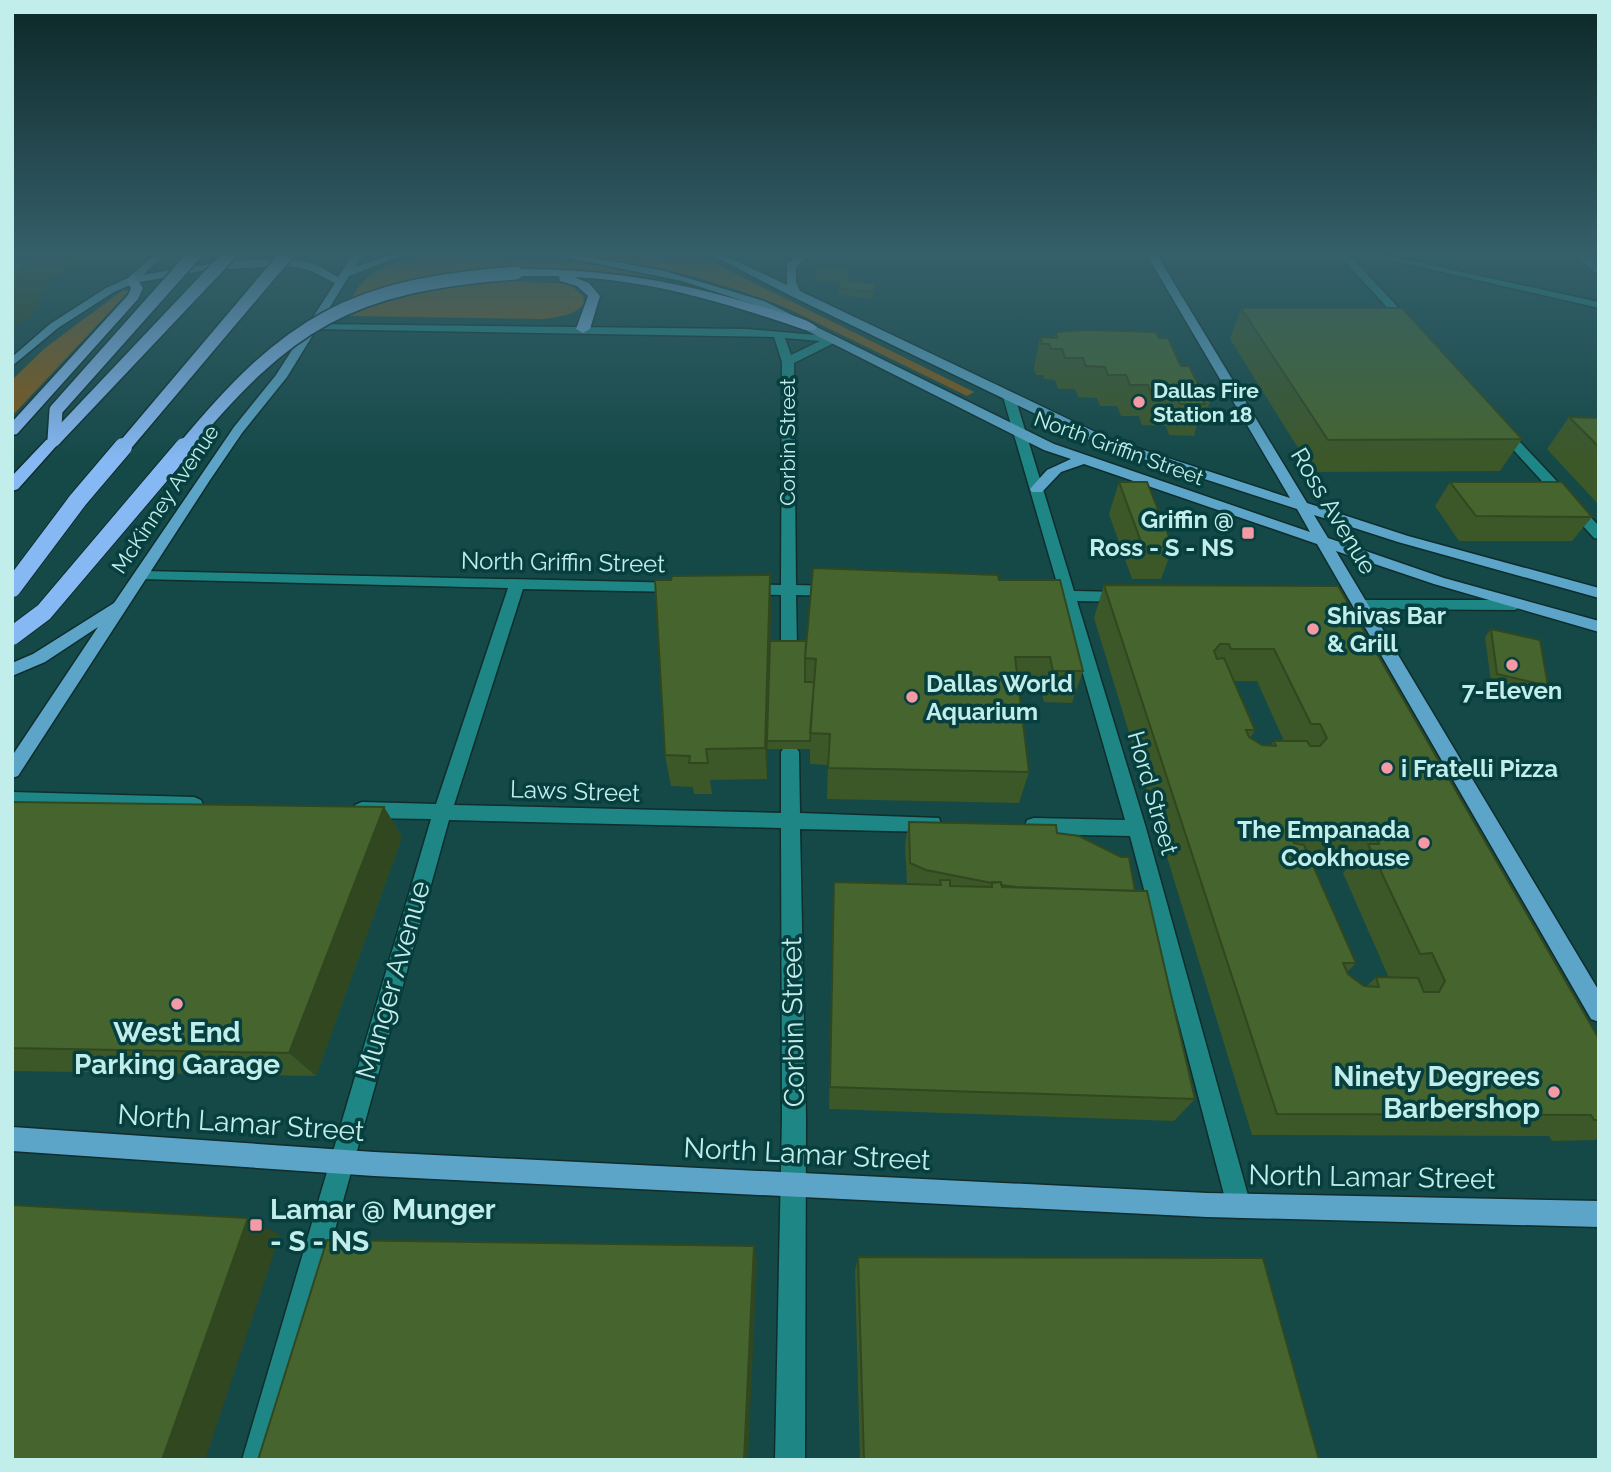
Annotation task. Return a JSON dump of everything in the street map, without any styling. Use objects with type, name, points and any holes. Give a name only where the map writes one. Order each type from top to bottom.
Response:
[{"type":"highway","points":[[12,431],[109,324]]},
{"type":"highway","points":[[54,440],[56,410],[133,324]]},
{"type":"highway","points":[[12,486],[164,324]]},
{"type":"highway","points":[[12,588],[78,500],[228,324]]},
{"type":"highway","points":[[12,636],[44,612],[236,387],[286,342],[315,324]]},
{"type":"highway","points":[[583,329],[585,324]]},
{"type":"highway","points":[[800,324],[810,327]]},
{"type":"main road","points":[[12,363],[57,324]]},
{"type":"main road","name":"McKinney Avenue","points":[[12,771],[121,604],[143,576],[203,480],[238,430],[281,377],[315,324]]},
{"type":"main road","name":"North Griffin Street","points":[[803,324],[1019,433],[1083,460],[1515,605],[1599,627]]},
{"type":"main road","name":"North Griffin Street","points":[[857,324],[1105,442],[1302,507],[1483,562],[1599,593]]},
{"type":"main road","name":"Ross Avenue","points":[[1193,324],[1361,603],[1599,1012]]},
{"type":"main road","points":[[1037,489],[1046,476],[1056,469],[1083,460]]},
{"type":"main road","points":[[12,670],[39,658],[121,604]]},
{"type":"main road","name":"North Lamar Street","points":[[12,1139],[342,1161],[1239,1206],[1599,1214]]},
{"type":"street","points":[[1407,324],[1414,331]]},
{"type":"street","points":[[313,327],[747,332],[834,339]]},
{"type":"street","name":"Corbin Street","points":[[779,336],[788,362],[789,647]]},
{"type":"street","name":"Corbin Street","points":[[788,362],[803,352],[834,339]]},
{"type":"street","name":"Hord Street","points":[[1009,397],[1137,828],[1239,1206]]},
{"type":"street","points":[[1495,422],[1599,535]]},
{"type":"street","name":"North Griffin Street","points":[[143,576],[699,588]]},
{"type":"street","name":"Munger Avenue","points":[[256,1460],[442,813],[517,584]]},
{"type":"street","points":[[726,588],[845,591]]},
{"type":"street","points":[[1029,595],[1139,597]]},
{"type":"street","points":[[1336,601],[1515,605]]},
{"type":"street","name":"Corbin Street","points":[[790,752],[794,1184],[790,1460]]},
{"type":"street","points":[[12,800],[217,805]]},
{"type":"street","name":"Laws Street","points":[[341,809],[952,825]]},
{"type":"street","points":[[1020,826],[1137,828]]},
{"type":"shaded area","points":[[78,324],[98,324],[12,416],[12,380],[45,348]]},
{"type":"shaded area","points":[[819,324],[836,324],[974,392],[967,396]]},
{"type":"building","points":[[1251,324],[1416,324],[1522,439],[1328,440]]},
{"type":"building","points":[[1056,332],[1156,332],[1159,338],[1168,338],[1181,366],[1189,366],[1198,384],[1208,384],[1213,394],[1200,394],[1205,404],[1180,404],[1176,394],[1151,394],[1148,385],[1130,385],[1126,375],[1108,375],[1105,367],[1086,366],[1083,358],[1065,358],[1062,349],[1051,349],[1049,344],[1042,344],[1040,337],[1057,338]]},
{"type":"building","points":[[1569,417],[1599,418],[1599,447]]},
{"type":"building","points":[[1119,482],[1147,482],[1173,547],[1143,547]]},
{"type":"building","points":[[1450,482],[1562,482],[1592,517],[1476,516]]},
{"type":"building","name":"Dallas World Aquarium","points":[[813,568],[998,575],[999,580],[1060,580],[1083,671],[1053,671],[1050,657],[1015,657],[1029,772],[828,768],[830,734],[810,733],[816,659],[805,658]]},
{"type":"building","points":[[770,575],[765,748],[706,749],[708,763],[689,763],[690,756],[665,755],[655,580],[671,580],[672,576]]},
{"type":"building","points":[[1104,585],[1338,586],[1599,1039],[1599,1120],[1594,1120],[1591,1115],[1277,1114]],"holes":[[[1220,644],[1229,644],[1231,649],[1274,649],[1311,724],[1320,724],[1327,738],[1320,746],[1310,746],[1307,741],[1274,741],[1276,746],[1262,745],[1249,737],[1246,730],[1255,730],[1224,658],[1217,659],[1214,651]],[[1297,824],[1309,825],[1311,831],[1350,830],[1347,824],[1358,824],[1375,834],[1379,844],[1368,844],[1420,954],[1432,953],[1445,981],[1439,992],[1424,992],[1418,978],[1376,977],[1379,987],[1364,986],[1348,974],[1343,963],[1356,963],[1304,845],[1294,843],[1289,834]]]},
{"type":"building","name":"7-Eleven","points":[[1491,629],[1540,640],[1548,686],[1497,674]]},
{"type":"building","points":[[770,641],[806,641],[805,682],[814,682],[810,741],[767,741]]},
{"type":"building","name":"West End Parking Garage","points":[[12,802],[384,807],[289,1053],[12,1048]]},
{"type":"building","points":[[909,822],[1056,825],[1057,833],[1079,836],[1121,857],[1129,857],[1135,891],[1017,887],[926,870],[910,863]]},
{"type":"building","points":[[940,880],[950,880],[950,886],[992,887],[992,882],[1001,882],[1002,887],[1147,891],[1195,1099],[830,1087],[834,882],[941,885]]},
{"type":"building","points":[[12,1205],[248,1218],[162,1460],[12,1460]]},
{"type":"building","points":[[327,1240],[754,1246],[744,1460],[258,1460]]},
{"type":"building","points":[[858,1257],[1263,1258],[1319,1460],[864,1460]]},
{"type":"place","name":"Dallas Fire Station 18","points":[[1139,402]]},
{"type":"place","name":"Griffin @ Ross - S - NS","points":[[1248,533]]},
{"type":"place","name":"Shivas Bar & Grill","points":[[1313,629]]},
{"type":"place","name":"7-Eleven","points":[[1512,665]]},
{"type":"place","name":"Dallas World Aquarium","points":[[912,697]]},
{"type":"place","name":"i Fratelli Pizza","points":[[1387,768]]},
{"type":"place","name":"The Empanada Cookhouse","points":[[1424,843]]},
{"type":"place","name":"West End Parking Garage","points":[[177,1004]]},
{"type":"place","name":"Ninety Degrees Barbershop","points":[[1554,1092]]},
{"type":"place","name":"Lamar @ Munger - S - NS","points":[[256,1225]]}]
